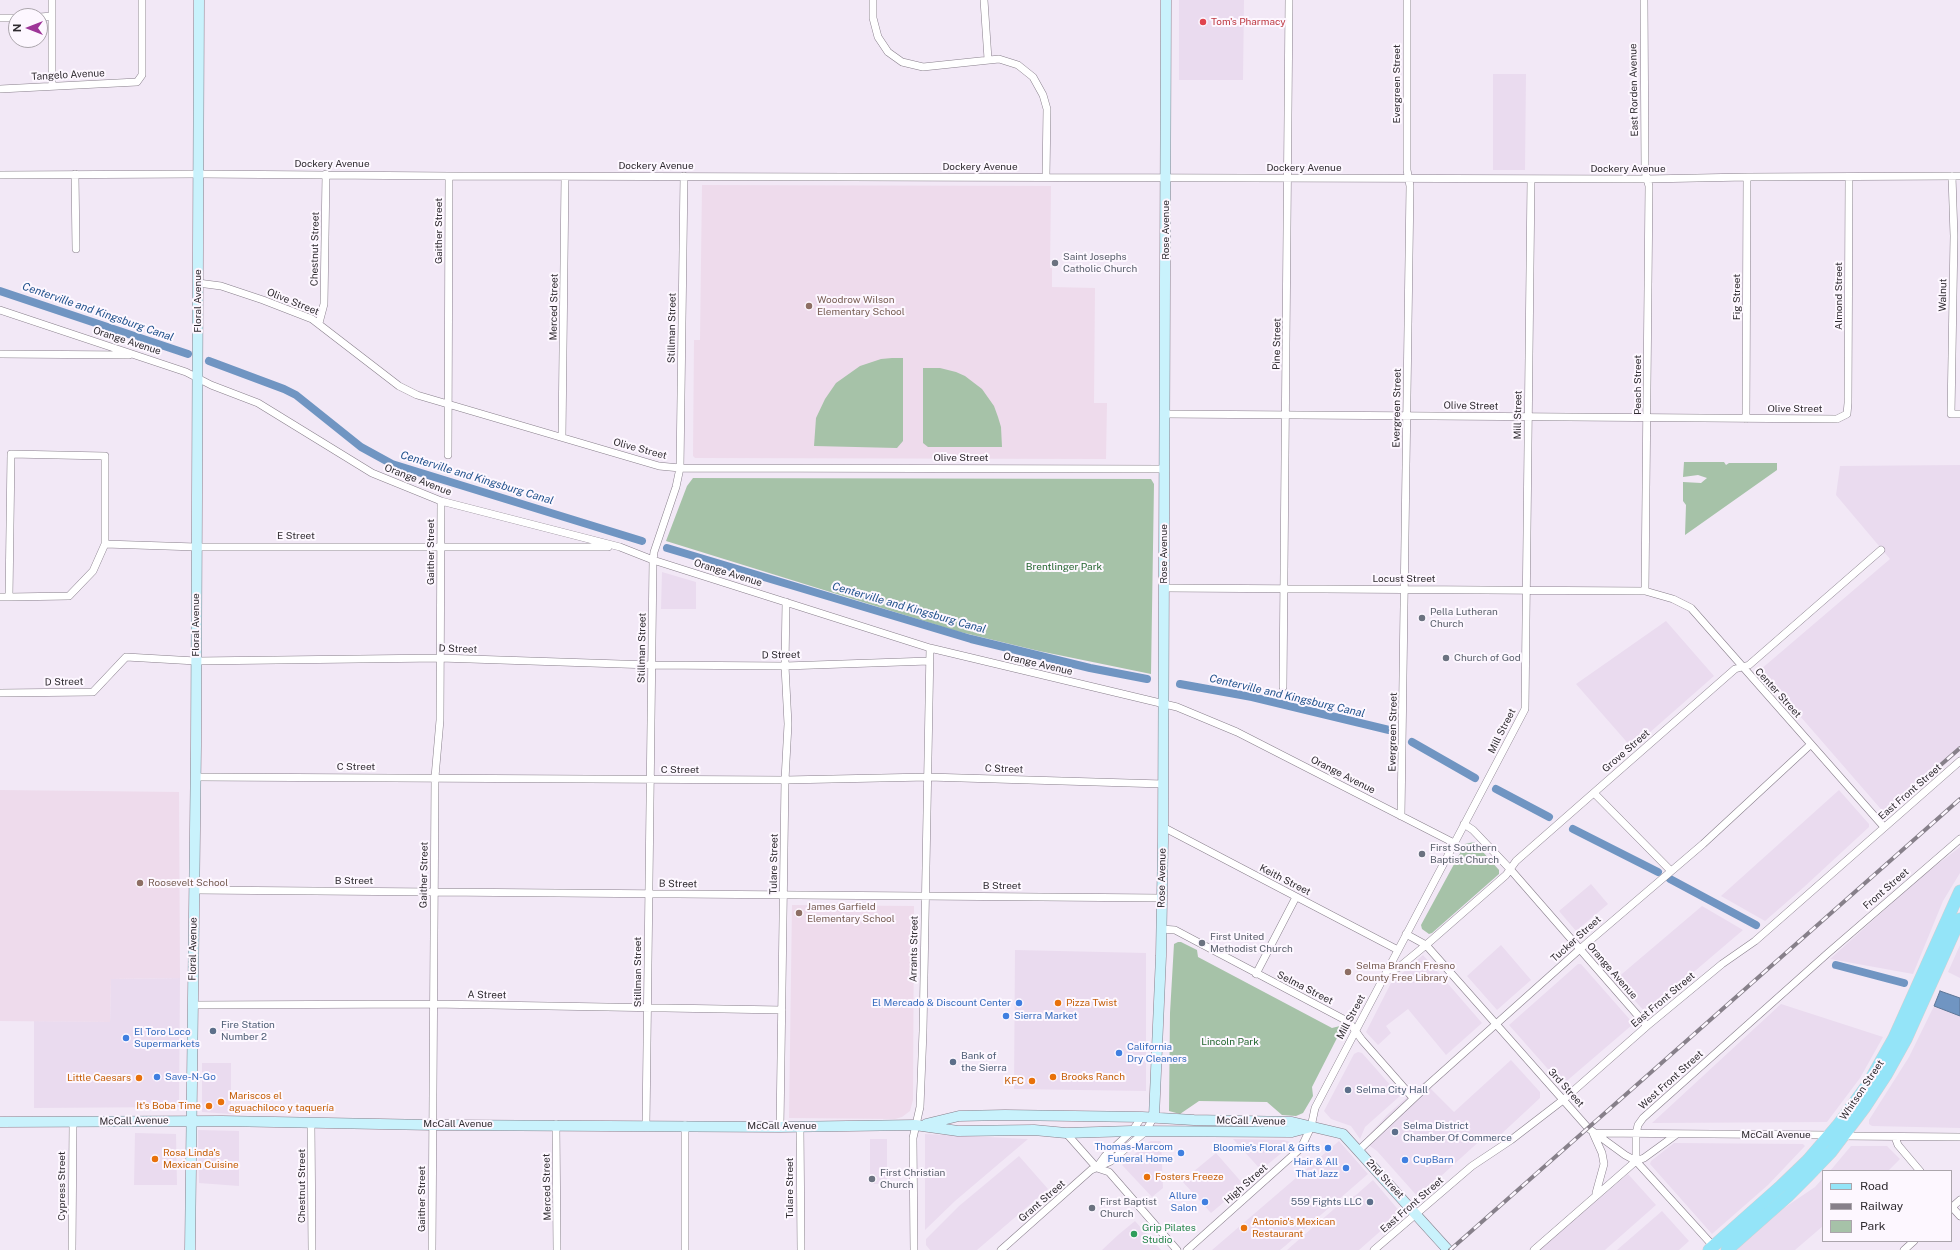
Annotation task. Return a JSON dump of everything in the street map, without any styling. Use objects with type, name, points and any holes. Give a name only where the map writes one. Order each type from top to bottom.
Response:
[{"type":"main road","name":"Whitson Street","points":[[1713,1249],[1797,1172],[1830,1135],[1868,1084],[1887,1053],[1960,891]]},
{"type":"main road","name":"Whitson Street","points":[[1727,1250],[1788,1196],[1844,1136],[1883,1080],[1906,1040],[1960,919]]},
{"type":"street","points":[[52,0],[52,86]]},
{"type":"street","name":"Tangelo Avenue","points":[[0,89],[137,82],[142,75],[142,0]]},
{"type":"street","name":"Floral Avenue","points":[[190,1250],[196,777],[199,0]]},
{"type":"street","points":[[873,0],[873,18],[878,38],[888,52],[902,62],[923,67],[988,59],[1009,61],[1018,65],[1033,77],[1039,86],[1047,109],[1046,177]]},
{"type":"street","points":[[984,0],[988,59]]},
{"type":"street","name":"Rose Avenue","points":[[1154,1112],[1162,898],[1163,826],[1163,588],[1167,178],[1166,0]]},
{"type":"street","name":"Pine Street","points":[[1283,688],[1289,178],[1289,0]]},
{"type":"street","name":"Evergreen Street","points":[[1401,816],[1407,415],[1407,0]]},
{"type":"street","name":"East Rorden Avenue","points":[[1644,0],[1645,171],[1647,179]]},
{"type":"street","points":[[48,16],[52,16]]},
{"type":"street","points":[[75,174],[76,249]]},
{"type":"street","name":"Dockery Avenue","points":[[0,175],[326,174],[565,177],[684,176],[1647,179],[1748,176],[1956,176]]},
{"type":"street","name":"Chestnut Street","points":[[319,323],[324,304],[326,174]]},
{"type":"street","name":"Gaither Street","points":[[448,455],[449,176]]},
{"type":"street","name":"Stillman Street","points":[[646,1125],[653,560],[654,552],[676,487],[680,468],[684,176]]},
{"type":"street","name":"Fig Street","points":[[1746,419],[1748,176]]},
{"type":"street","name":"Walnut","points":[[1956,176],[1957,236],[1951,414],[1960,414]]},
{"type":"street","name":"Merced Street","points":[[562,437],[565,177]]},
{"type":"street","name":"Almond Street","points":[[1847,414],[1849,177]]},
{"type":"street","name":"Mill Street","points":[[1311,1127],[1315,1108],[1524,710],[1527,590],[1531,178]]},
{"type":"street","name":"Peach Street","points":[[1645,591],[1648,418],[1647,179]]},
{"type":"street","name":"Olive Street","points":[[198,283],[221,286],[263,300],[319,323],[399,386],[417,395],[659,466],[680,468],[1164,468]]},
{"type":"street","name":"Orange Avenue","points":[[0,310],[186,372],[211,386],[258,403],[372,473],[441,501],[620,547],[653,560],[930,648],[1164,704],[1238,732],[1454,843]]},
{"type":"street","points":[[0,354],[138,355]]},
{"type":"street","name":"Olive Street","points":[[1165,414],[1837,419],[1847,414]]},
{"type":"street","points":[[0,597],[9,597],[69,596],[93,571],[105,544],[105,456],[11,454],[9,597]]},
{"type":"street","name":"Gaither Street","points":[[432,1250],[434,777],[440,720],[441,501]]},
{"type":"street","name":"E Street","points":[[105,544],[196,547],[620,547]]},
{"type":"street","name":"Grove Street","points":[[1388,970],[1398,968],[1426,945],[1506,875],[1516,861],[1735,669],[1749,664],[1881,550]]},
{"type":"street","name":"Locust Street","points":[[1163,588],[1645,591]]},
{"type":"street","name":"Center Street","points":[[1645,591],[1673,599],[1691,608],[1741,667],[1884,827]]},
{"type":"street","name":"Tulare Street","points":[[780,1126],[785,780],[788,724],[785,666],[786,602]]},
{"type":"street","name":"Arrants Street","points":[[914,1250],[913,1138],[920,1108],[930,648]]},
{"type":"street","name":"D Street","points":[[0,693],[93,692],[126,657],[196,661],[440,658],[651,665],[785,666],[930,661]]},
{"type":"street","name":"Tucker Street","points":[[1358,1150],[1413,1098],[1580,949],[1670,870],[1703,844],[1810,745]]},
{"type":"street","name":"East Front Street","points":[[1374,1250],[1472,1166],[1511,1140],[1563,1100],[1646,1026],[1722,964],[1755,941],[1960,761]]},
{"type":"street","name":"C Street","points":[[196,777],[434,777],[650,780],[785,780],[928,777],[1163,784]]},
{"type":"street","points":[[1594,792],[1670,870]]},
{"type":"street","name":"Orange Avenue","points":[[1464,824],[1473,830],[1510,868],[1646,1026]]},
{"type":"street","name":"Keith Street","points":[[1163,826],[1398,950]]},
{"type":"street","name":"Front Street","points":[[1828,953],[1959,838]]},
{"type":"street","name":"B Street","points":[[194,890],[1162,898]]},
{"type":"street","points":[[1256,974],[1296,897]]},
{"type":"street","name":"Selma Street","points":[[1161,929],[1175,930],[1256,974],[1350,1022],[1374,1055],[1413,1098]]},
{"type":"street","name":"3rd Street","points":[[1406,934],[1426,945],[1593,1132],[1636,1161],[1713,1249]]},
{"type":"street","name":"West Front Street","points":[[1636,1161],[1636,1134],[1638,1125],[1643,1118],[1828,953]]},
{"type":"street","name":"A Street","points":[[192,1005],[432,1004],[782,1010]]},
{"type":"street","points":[[1142,1117],[1154,1112]]},
{"type":"street","name":"McCall Avenue","points":[[1154,1112],[1194,1120],[1292,1122],[1311,1127]]},
{"type":"street","name":"Grant Street","points":[[1001,1250],[1091,1170],[1112,1161],[1145,1132],[1154,1112]]},
{"type":"street","name":"McCall Avenue","points":[[915,1125],[966,1116],[1022,1115],[1066,1117],[1142,1117]]},
{"type":"street","name":"Grant Street","points":[[1097,1168],[1105,1156],[1132,1131],[1142,1117]]},
{"type":"street","name":"McCall Avenue","points":[[0,1122],[191,1121],[432,1125],[915,1125],[958,1131],[1034,1130],[1066,1133],[1132,1131],[1292,1132],[1311,1127]]},
{"type":"street","name":"Cypress Street","points":[[72,1250],[73,1122]]},
{"type":"street","name":"Chestnut Street","points":[[311,1122],[312,1250]]},
{"type":"street","name":"Merced Street","points":[[556,1124],[557,1250]]},
{"type":"street","points":[[685,1125],[685,1250]]},
{"type":"street","name":"Tulare Street","points":[[800,1126],[800,1250]]},
{"type":"street","name":"2nd Street","points":[[1311,1127],[1343,1134],[1448,1250]]},
{"type":"street","name":"High Street","points":[[1187,1250],[1301,1148],[1311,1127]]},
{"type":"street","points":[[1593,1132],[1602,1153],[1604,1164],[1595,1195]]},
{"type":"street","name":"McCall Avenue","points":[[1593,1132],[1636,1134],[1960,1137]]},
{"type":"street","points":[[1066,1133],[1097,1168],[1109,1172],[1177,1250]]},
{"type":"street","points":[[1534,1250],[1595,1195],[1636,1161],[1644,1158],[1677,1134]]},
{"type":"street","points":[[1895,1137],[1898,1145],[1919,1170]]},
{"type":"street","points":[[1952,1206],[1960,1200]]},
{"type":"street","points":[[1952,1208],[1960,1216]]},
{"type":"street","points":[[1904,1250],[1913,1242]]},
{"type":"shaded area","points":[[1179,0],[1244,0],[1243,80],[1179,80]]},
{"type":"shaded area","points":[[1493,74],[1526,74],[1525,170],[1493,170]]},
{"type":"shaded area","points":[[702,185],[1051,186],[1050,268],[1052,268],[1052,287],[1095,288],[1094,403],[1107,403],[1106,459],[695,458],[693,456],[694,340],[700,340]]},
{"type":"shaded area","points":[[1960,465],[1960,751],[1886,815],[1760,670],[1890,559],[1836,495],[1840,466]]},
{"type":"shaded area","points":[[662,572],[696,582],[696,609],[661,609]]},
{"type":"shaded area","points":[[1666,621],[1714,676],[1632,748],[1576,684]]},
{"type":"shaded area","points":[[0,790],[179,792],[180,978],[111,979],[110,1022],[0,1021]]},
{"type":"shaded area","points":[[1839,790],[1869,824],[1869,827],[1804,887],[1765,921],[1721,896]]},
{"type":"shaded area","points":[[1960,847],[1960,873],[1943,901],[1913,974],[1830,959],[1921,877]]},
{"type":"shaded area","points":[[1591,884],[1608,904],[1576,931],[1559,911]]},
{"type":"shaded area","points":[[792,905],[914,906],[913,1100],[910,1111],[902,1117],[895,1119],[789,1118]]},
{"type":"shaded area","points":[[1702,906],[1743,930],[1648,1011],[1644,1011],[1616,979]]},
{"type":"shaded area","points":[[1501,945],[1531,980],[1497,1010],[1467,976]]},
{"type":"shaded area","points":[[1960,945],[1960,978],[1948,972]]},
{"type":"shaded area","points":[[1015,950],[1146,953],[1146,1091],[1014,1089]]},
{"type":"shaded area","points":[[1423,955],[1482,1023],[1446,1055],[1408,1009],[1386,1026],[1391,1033],[1378,1045],[1366,1032],[1391,983]]},
{"type":"shaded area","points":[[1578,964],[1581,964],[1632,1022],[1632,1025],[1562,1085],[1509,1025]]},
{"type":"shaded area","points":[[180,978],[179,1107],[34,1108],[34,1021],[110,1022],[111,979]]},
{"type":"shaded area","points":[[1781,1004],[1883,1037],[1860,1078],[1827,1122],[1652,1123]]},
{"type":"shaded area","points":[[1934,1006],[1960,1016],[1960,1128],[1872,1126],[1869,1124],[1869,1120],[1909,1057]]},
{"type":"shaded area","points":[[1358,1052],[1362,1053],[1400,1096],[1365,1127],[1360,1139],[1351,1126],[1331,1119],[1324,1111],[1354,1054]]},
{"type":"shaded area","points":[[1511,1060],[1540,1092],[1540,1098],[1497,1138],[1484,1137],[1418,1197],[1377,1151],[1370,1146],[1367,1137],[1387,1115],[1424,1082],[1454,1112]]},
{"type":"shaded area","points":[[202,1063],[231,1063],[231,1114],[202,1112]]},
{"type":"shaded area","points":[[198,1130],[239,1131],[239,1186],[199,1183]]},
{"type":"shaded area","points":[[135,1133],[176,1134],[177,1185],[134,1185]]},
{"type":"shaded area","points":[[925,1134],[1028,1139],[955,1201],[925,1230]]},
{"type":"shaded area","points":[[870,1139],[887,1139],[887,1184],[870,1184]]},
{"type":"shaded area","points":[[1233,1139],[1284,1140],[1290,1142],[1291,1145],[1261,1170]]},
{"type":"shaded area","points":[[1150,1141],[1161,1141],[1163,1188],[1152,1197],[1122,1165]]},
{"type":"shaded area","points":[[1339,1141],[1368,1174],[1285,1246],[1280,1250],[1212,1250]]},
{"type":"shaded area","points":[[1674,1143],[1803,1144],[1805,1146],[1768,1185],[1712,1234],[1650,1164],[1651,1161]]},
{"type":"shaded area","points":[[1851,1146],[1887,1146],[1900,1159],[1889,1170],[1831,1170]]},
{"type":"shaded area","points":[[1216,1153],[1244,1185],[1211,1213],[1182,1181]]},
{"type":"shaded area","points":[[1019,1156],[1048,1189],[977,1250],[930,1250],[926,1245],[926,1239],[959,1206]]},
{"type":"shaded area","points":[[1628,1174],[1656,1205],[1605,1250],[1539,1250]]},
{"type":"shaded area","points":[[1822,1179],[1822,1227],[1795,1250],[1735,1250],[1778,1212],[1815,1187]]},
{"type":"shaded area","points":[[1373,1180],[1401,1213],[1359,1250],[1287,1250],[1342,1202],[1356,1195]]},
{"type":"shaded area","points":[[1662,1211],[1689,1241],[1679,1250],[1617,1250]]},
{"type":"shaded area","points":[[1135,1221],[1161,1250],[1102,1250],[1118,1235]]},
{"type":"green space","points":[[903,358],[903,441],[897,448],[814,446],[816,418],[825,399],[836,383],[860,366],[881,359]]},
{"type":"green space","points":[[923,368],[940,368],[956,372],[965,376],[982,389],[994,406],[998,417],[1001,427],[1002,447],[928,447],[923,443]]},
{"type":"green space","points":[[1684,462],[1724,462],[1726,465],[1729,463],[1777,463],[1777,470],[1685,535],[1686,505],[1683,501],[1683,482],[1701,483],[1707,478],[1698,475],[1683,477]]},
{"type":"green space","name":"Brentlinger Park","points":[[693,478],[1151,479],[1154,484],[1151,674],[1039,651],[956,631],[666,541],[687,486]]},
{"type":"green space","points":[[1474,842],[1499,870],[1499,874],[1429,934],[1422,929],[1421,925],[1465,844]]},
{"type":"green space","name":"Lincoln Park","points":[[1178,942],[1197,950],[1198,957],[1332,1028],[1340,1026],[1344,1027],[1346,1033],[1344,1036],[1337,1038],[1312,1087],[1313,1096],[1303,1113],[1296,1116],[1282,1115],[1267,1102],[1199,1101],[1180,1114],[1169,1111],[1170,1013],[1174,944]]},
{"type":"water","points":[[1940,991],[1960,998],[1960,1016],[1934,1006]]},
{"type":"waterway","name":"Centerville and Kingsburg Canal","points":[[0,291],[188,354]]},
{"type":"waterway","name":"Centerville and Kingsburg Canal","points":[[209,361],[284,389],[296,395],[361,447],[392,464],[642,541]]},
{"type":"waterway","name":"Centerville and Kingsburg Canal","points":[[667,548],[971,639],[1090,668],[1147,679]]},
{"type":"waterway","name":"Centerville and Kingsburg Canal","points":[[1180,684],[1252,697],[1389,730]]},
{"type":"waterway","name":"Centerville and Kingsburg Canal","points":[[1412,742],[1475,778]]},
{"type":"waterway","name":"Centerville and Kingsburg Canal","points":[[1496,789],[1549,817]]},
{"type":"waterway","name":"Centerville and Kingsburg Canal","points":[[1573,829],[1658,872]]},
{"type":"waterway","name":"Centerville and Kingsburg Canal","points":[[1670,879],[1756,925]]},
{"type":"waterway","name":"Centerville and Kingsburg Canal","points":[[1836,965],[1904,983]]},
{"type":"railway","points":[[1911,791],[1960,748]]},
{"type":"railway","points":[[1450,1250],[1960,799]]},
{"type":"place","name":"Tom's Pharmacy","points":[[1203,22]]},
{"type":"place","name":"Saint Josephs Catholic Church","points":[[1055,263]]},
{"type":"place","name":"Woodrow Wilson Elementary School","points":[[809,306]]},
{"type":"place","name":"Pella Lutheran Church","points":[[1422,618]]},
{"type":"place","name":"Church of God","points":[[1446,658]]},
{"type":"place","name":"First Southern Baptist Church","points":[[1422,854]]},
{"type":"place","name":"Roosevelt School","points":[[140,883]]},
{"type":"place","name":"James Garfield Elementary School","points":[[799,913]]},
{"type":"place","name":"First United Methodist Church","points":[[1202,943]]},
{"type":"place","name":"Selma Branch Fresno County Free Library","points":[[1348,972]]},
{"type":"place","name":"El Mercado & Discount Center","points":[[1019,1003]]},
{"type":"place","name":"Pizza Twist","points":[[1058,1003]]},
{"type":"place","name":"Sierra Market","points":[[1006,1016]]},
{"type":"place","name":"Fire Station Number 2","points":[[213,1031]]},
{"type":"place","name":"El Toro Loco Supermarkets","points":[[126,1038]]},
{"type":"place","name":"California Dry Cleaners","points":[[1119,1053]]},
{"type":"place","name":"Bank of the Sierra","points":[[953,1062]]},
{"type":"place","name":"Save-N-Go","points":[[157,1077]]},
{"type":"place","name":"Brooks Ranch","points":[[1053,1077]]},
{"type":"place","name":"Little Caesars","points":[[139,1078]]},
{"type":"place","name":"KFC","points":[[1032,1081]]},
{"type":"place","name":"Selma City Hall","points":[[1348,1090]]},
{"type":"place","name":"Mariscos el aguachiloco y taquería","points":[[221,1102]]},
{"type":"place","name":"It's Boba Time","points":[[209,1106]]},
{"type":"place","name":"Selma District Chamber Of Commerce","points":[[1395,1132]]},
{"type":"place","name":"Bloomie's Floral & Gifts","points":[[1328,1148]]},
{"type":"place","name":"Thomas-Marcom Funeral Home","points":[[1181,1153]]},
{"type":"place","name":"Rosa Linda's Mexican Cuisine","points":[[155,1159]]},
{"type":"place","name":"CupBarn","points":[[1405,1160]]},
{"type":"place","name":"Hair & All That Jazz","points":[[1346,1168]]},
{"type":"place","name":"Fosters Freeze","points":[[1147,1177]]},
{"type":"place","name":"First Christian Church","points":[[872,1179]]},
{"type":"place","name":"Allure Salon","points":[[1205,1202]]},
{"type":"place","name":"559 Fights LLC","points":[[1370,1202]]},
{"type":"place","name":"First Baptist Church","points":[[1092,1208]]},
{"type":"place","name":"Antonio's Mexican Restaurant","points":[[1244,1228]]},
{"type":"place","name":"Grip Pilates Studio","points":[[1134,1234]]}]
